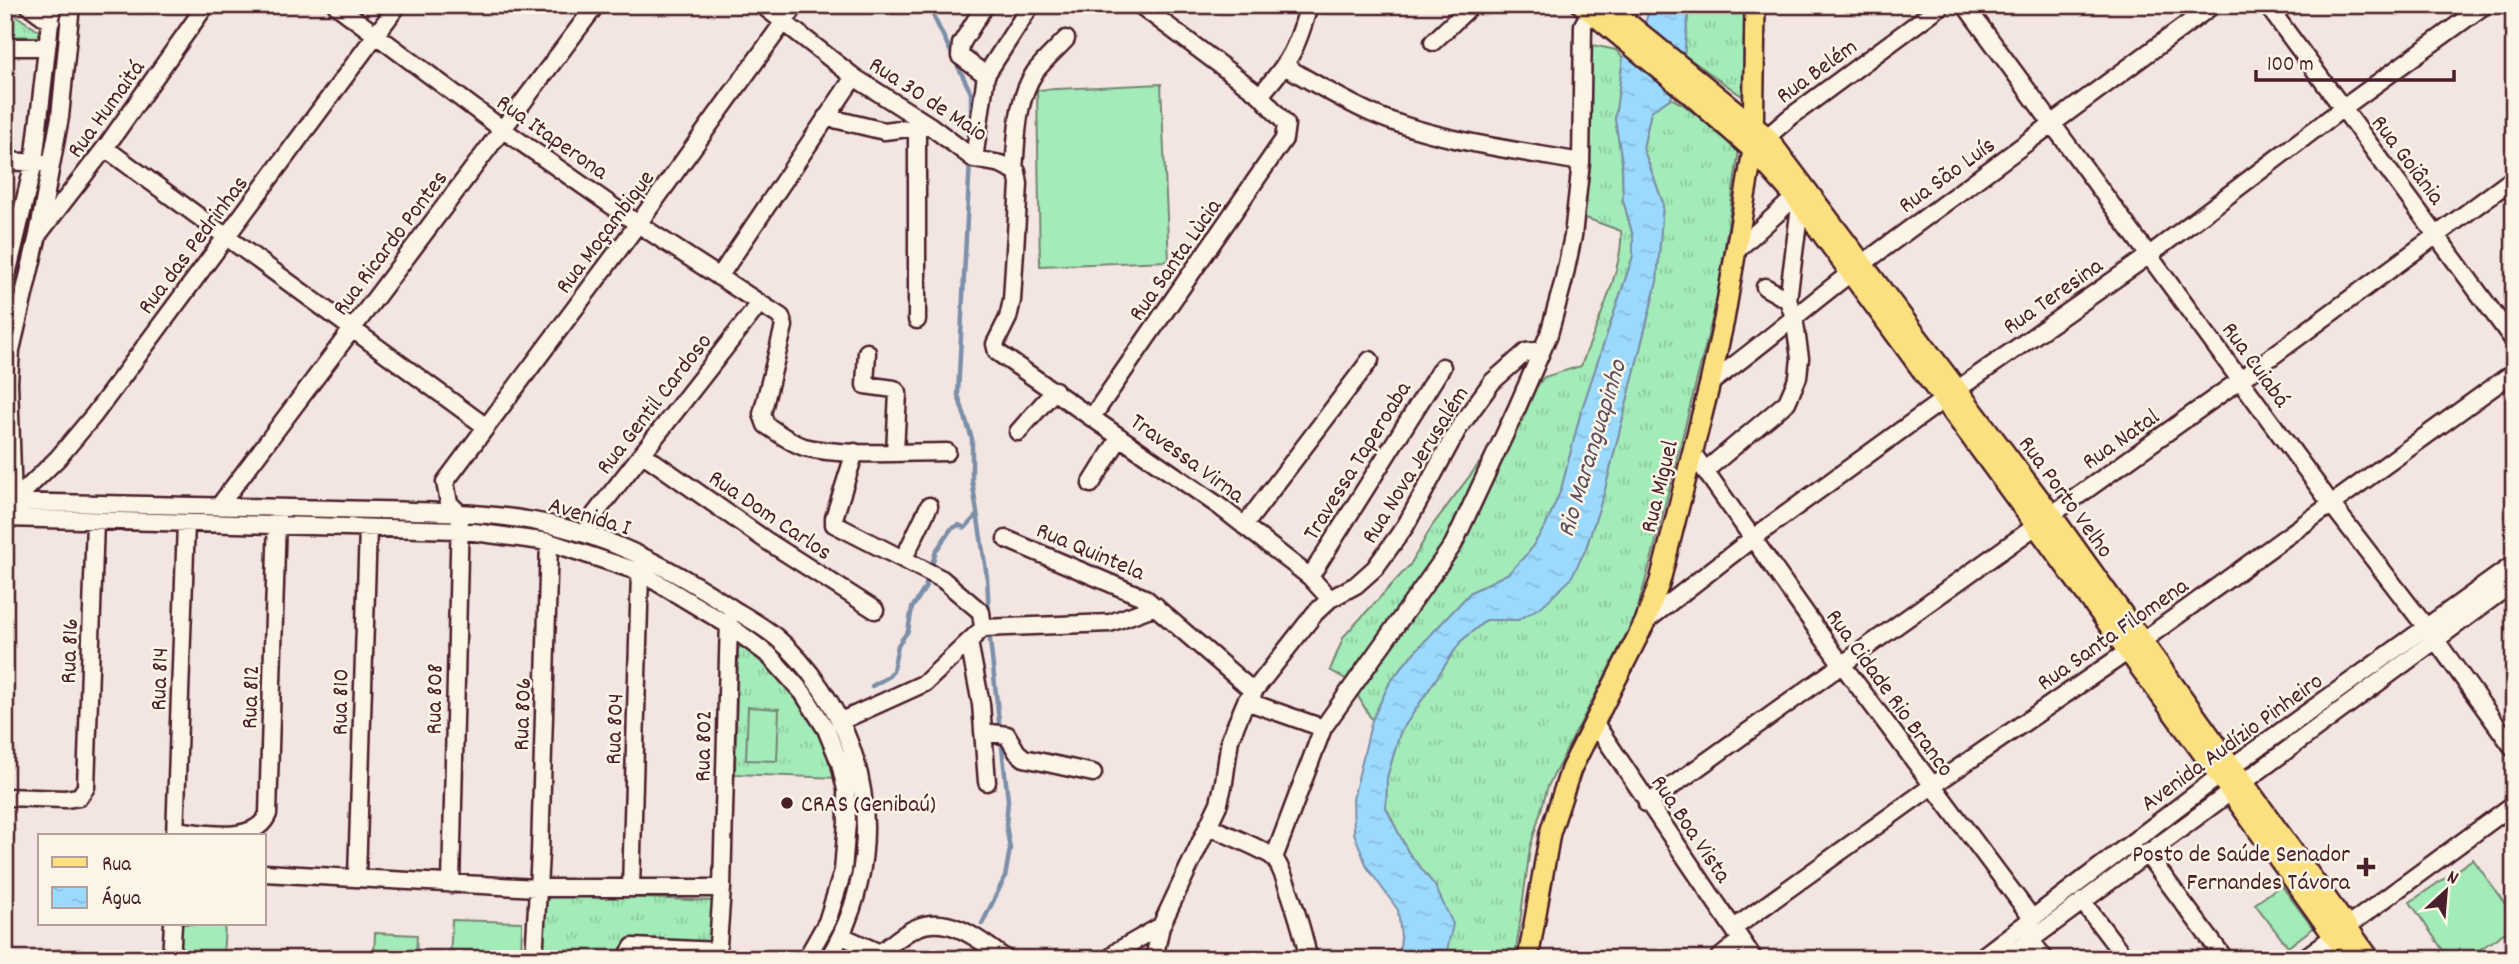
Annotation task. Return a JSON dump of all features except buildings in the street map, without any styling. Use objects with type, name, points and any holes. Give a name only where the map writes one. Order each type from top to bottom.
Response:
[{"type":"main road","name":"Rua Miguel","points":[[1528,959],[1550,833],[1571,769],[1645,622],[1660,581],[1710,383],[1758,137],[1755,5]]},
{"type":"main road","name":"Rua Porto Velho","points":[[1592,8],[1758,137],[2044,520],[2340,931],[2370,959]]},
{"type":"main road","name":"Rua Porto Velho","points":[[1758,137],[1798,202],[1858,268]]},
{"type":"main road","name":"Rua Porto Velho","points":[[2340,931],[2350,959]]},
{"type":"street","points":[[6,279],[34,162],[52,14],[28,5]]},
{"type":"street","points":[[7,509],[9,366],[52,164],[60,117],[71,5]]},
{"type":"street","name":"Rua Humaitá","points":[[38,235],[105,148],[206,5]]},
{"type":"street","name":"Rua Itaperona","points":[[337,5],[502,129],[638,224],[783,320],[784,326],[762,419],[766,425],[804,447],[855,452]]},
{"type":"street","name":"Rua das Pedrinhas","points":[[7,509],[58,458],[94,415],[398,5]]},
{"type":"street","name":"Rua Ricardo Pontes","points":[[219,506],[596,5]]},
{"type":"street","name":"Rua 30 de Maio","points":[[762,5],[923,127],[974,159],[1014,169]]},
{"type":"street","name":"Rua Moçambique","points":[[425,511],[796,5]]},
{"type":"street","points":[[985,5],[959,52],[960,56],[986,75]]},
{"type":"street","points":[[974,159],[986,75],[1031,5]]},
{"type":"street","points":[[1140,5],[1260,95],[1286,67],[1301,36],[1309,5]]},
{"type":"street","points":[[1433,42],[1472,5]]},
{"type":"street","name":"Rua Belém","points":[[1758,137],[1942,5]]},
{"type":"street","name":"Rua Cuiabá","points":[[1965,5],[2514,749]]},
{"type":"street","name":"Rua São Luís","points":[[1710,383],[1758,349],[1794,317],[1858,268],[2213,5]]},
{"type":"street","name":"Rua Goiânia","points":[[2267,5],[2514,341]]},
{"type":"street","name":"Rua Teresina","points":[[1645,622],[1753,538],[1951,394],[2148,256],[2343,108],[2485,5]]},
{"type":"street","points":[[1274,858],[1322,728],[1453,545],[1542,350],[1563,283],[1573,236],[1581,162],[1583,25],[1592,8]]},
{"type":"street","points":[[1014,169],[1019,114],[1027,86],[1036,71],[1066,39]]},
{"type":"street","points":[[5,47],[47,47]]},
{"type":"street","points":[[1286,67],[1343,99],[1401,124],[1485,145],[1581,162]]},
{"type":"street","points":[[719,277],[854,77]]},
{"type":"street","name":"Rua Santa Lùcia","points":[[1092,417],[1284,139],[1286,124],[1260,95]]},
{"type":"street","points":[[826,117],[884,131],[923,127],[917,320]]},
{"type":"street","points":[[105,148],[485,426]]},
{"type":"street","points":[[5,161],[52,164]]},
{"type":"street","name":"Travessa Virna","points":[[1014,169],[1019,177],[1019,184],[1012,300],[1008,318],[995,348],[997,352],[1055,390],[1244,526],[1310,578],[1330,599]]},
{"type":"street","name":"Rua Natal","points":[[1647,804],[2240,380],[2514,178]]},
{"type":"street","points":[[1737,250],[1798,202]]},
{"type":"street","points":[[1706,470],[1787,402],[1799,372],[1800,358],[1794,317],[1788,300],[1798,202]]},
{"type":"street","points":[[1765,288],[1788,300]]},
{"type":"street","name":"Rua Gentil Cardoso","points":[[586,534],[595,514],[760,303]]},
{"type":"street","name":"Rua Nova Jerusalém","points":[[1154,959],[1161,926],[1209,826],[1222,792],[1230,739],[1250,696],[1330,599],[1356,584],[1375,568],[1406,525],[1458,429],[1492,382],[1526,352],[1542,350]]},
{"type":"street","points":[[867,352],[865,385],[894,388],[898,393],[895,452]]},
{"type":"street","points":[[1244,526],[1370,360]]},
{"type":"street","name":"Travessa Taperoaba","points":[[1310,578],[1442,367]]},
{"type":"street","name":"Rua Santa Filomena","points":[[1718,959],[1738,934],[1932,786],[2134,646],[2514,372]]},
{"type":"street","points":[[1018,432],[1055,390]]},
{"type":"street","points":[[1091,484],[1120,437]]},
{"type":"street","points":[[841,720],[925,683],[986,628],[979,610],[949,583],[834,524],[855,452],[947,452]]},
{"type":"street","name":"Rua Cidade Rio Branco","points":[[1692,452],[1835,655],[2032,918]]},
{"type":"street","name":"Rua Dom Carlos","points":[[643,454],[767,541],[875,610]]},
{"type":"street","points":[[445,482],[449,503],[459,522]]},
{"type":"street","name":"Avenida I","points":[[7,509],[219,506],[425,511],[459,522],[549,541],[640,572],[728,625],[769,655],[795,683],[826,729],[840,763],[846,790],[844,871],[827,922],[806,959]]},
{"type":"street","points":[[904,558],[929,506]]},
{"type":"street","name":"Rua 812","points":[[247,834],[265,822],[268,814],[277,508]]},
{"type":"street","name":"Avenida I","points":[[7,509],[95,521],[368,528],[459,522],[532,521],[586,534],[643,555],[778,638],[830,701],[841,720],[860,772],[866,840],[859,883],[842,936],[828,959]]},
{"type":"street","name":"Rua 816","points":[[5,797],[79,797],[87,783],[95,521]]},
{"type":"street","name":"Rua 808","points":[[451,884],[459,522]]},
{"type":"street","name":"Rua 814","points":[[176,833],[186,523]]},
{"type":"street","name":"Rua 810","points":[[357,877],[368,528]]},
{"type":"street","name":"Rua Quintela","points":[[1006,539],[1132,591],[1156,606],[1250,696]]},
{"type":"street","name":"Rua 806","points":[[534,959],[541,841],[549,541]]},
{"type":"street","name":"Avenida Audízio Pinheiro","points":[[1979,959],[2032,918],[2231,779],[2430,633],[2514,564]]},
{"type":"street","name":"Rua 804","points":[[631,888],[640,572]]},
{"type":"street","name":"Avenida Audízio Pinheiro","points":[[2430,633],[2514,582]]},
{"type":"street","name":"Rua 802","points":[[717,955],[722,888],[729,606]]},
{"type":"street","name":"Rua Quintela","points":[[986,628],[1110,623],[1156,606]]},
{"type":"street","points":[[969,642],[976,671],[987,782]]},
{"type":"street","points":[[1250,696],[1322,728]]},
{"type":"street","name":"Rua Boa Vista","points":[[1594,722],[1754,959]]},
{"type":"street","points":[[983,732],[1003,733],[1024,758],[1093,774]]},
{"type":"street","name":"Avenida Audízio Pinheiro","points":[[2005,959],[2146,853],[2231,779]]},
{"type":"street","points":[[2303,959],[2514,804]]},
{"type":"street","points":[[1209,826],[1274,858],[1292,898],[1308,959]]},
{"type":"street","points":[[2146,853],[2225,959]]},
{"type":"street","points":[[266,873],[537,888],[722,888]]},
{"type":"street","points":[[2082,901],[2126,959]]},
{"type":"street","points":[[2032,918],[2030,939],[2045,959]]},
{"type":"street","points":[[842,936],[883,956],[916,928],[930,924],[952,926],[972,934],[1006,959]]},
{"type":"street","points":[[172,959],[173,926]]},
{"type":"street","points":[[1109,959],[1119,950],[1161,926]]},
{"type":"street","points":[[630,953],[717,955]]},
{"type":"green space","points":[[1689,5],[1745,5],[1742,96],[1684,55]]},
{"type":"green space","points":[[5,8],[40,32],[40,37],[5,36]]},
{"type":"green space","points":[[1583,43],[1616,50],[1623,58],[1615,119],[1622,161],[1623,200],[1633,236],[1633,256],[1581,412],[1561,490],[1546,525],[1529,552],[1509,573],[1471,592],[1411,656],[1390,682],[1372,720],[1349,681],[1330,670],[1344,636],[1410,565],[1432,526],[1544,377],[1581,366],[1613,280],[1621,246],[1621,231],[1575,214]]},
{"type":"green space","points":[[1161,84],[1169,261],[1040,266],[1037,90]]},
{"type":"green space","points":[[1671,98],[1684,105],[1739,150],[1717,300],[1651,561],[1635,618],[1548,786],[1530,848],[1515,959],[1445,959],[1452,924],[1435,886],[1408,852],[1386,808],[1387,777],[1400,733],[1461,641],[1486,620],[1518,620],[1585,551],[1604,493],[1657,281],[1663,203],[1643,148],[1651,111]]},
{"type":"green space","points":[[741,646],[776,675],[816,722],[838,778],[735,774],[738,649]]},
{"type":"green space","points":[[748,707],[779,709],[777,761],[746,760]]},
{"type":"green space","points":[[2473,859],[2514,917],[2514,926],[2466,959],[2449,959],[2410,902]]},
{"type":"green space","points":[[2281,885],[2313,928],[2288,947],[2255,904]]},
{"type":"green space","points":[[553,894],[713,901],[710,948],[631,943],[621,959],[539,959],[547,900]]},
{"type":"green space","points":[[452,920],[522,922],[521,959],[450,959]]},
{"type":"green space","points":[[182,926],[225,926],[223,959],[181,959]]},
{"type":"green space","points":[[375,933],[417,935],[416,959],[374,959]]},
{"type":"water","name":"Rio Maranguapinho","points":[[1651,5],[1689,5],[1684,55],[1671,98],[1651,111],[1643,148],[1663,203],[1657,281],[1604,493],[1585,551],[1570,580],[1542,606],[1518,620],[1486,620],[1461,641],[1400,733],[1387,777],[1386,808],[1408,852],[1435,886],[1453,924],[1445,959],[1399,959],[1401,937],[1398,910],[1367,867],[1354,833],[1353,799],[1372,720],[1390,682],[1411,656],[1471,592],[1509,573],[1529,552],[1546,525],[1561,490],[1581,412],[1633,256],[1633,236],[1623,200],[1622,161],[1615,119],[1623,58],[1646,20]]},
{"type":"waterway","points":[[928,5],[971,93],[971,130]]},
{"type":"waterway","points":[[970,159],[958,395],[972,439],[972,480],[987,577],[989,616]]},
{"type":"waterway","points":[[872,686],[893,671],[898,645],[908,631],[912,608],[925,588],[936,551],[951,529],[959,525],[965,528],[976,516]]},
{"type":"waterway","points":[[989,631],[1000,730]]},
{"type":"waterway","points":[[982,924],[1005,877],[1010,849],[1001,739]]},
{"type":"place","name":"CRAS (Genibaú)","points":[[787,803]]},
{"type":"place","name":"Posto de Saúde Senador Fernandes Távora","points":[[2366,867]]}]
